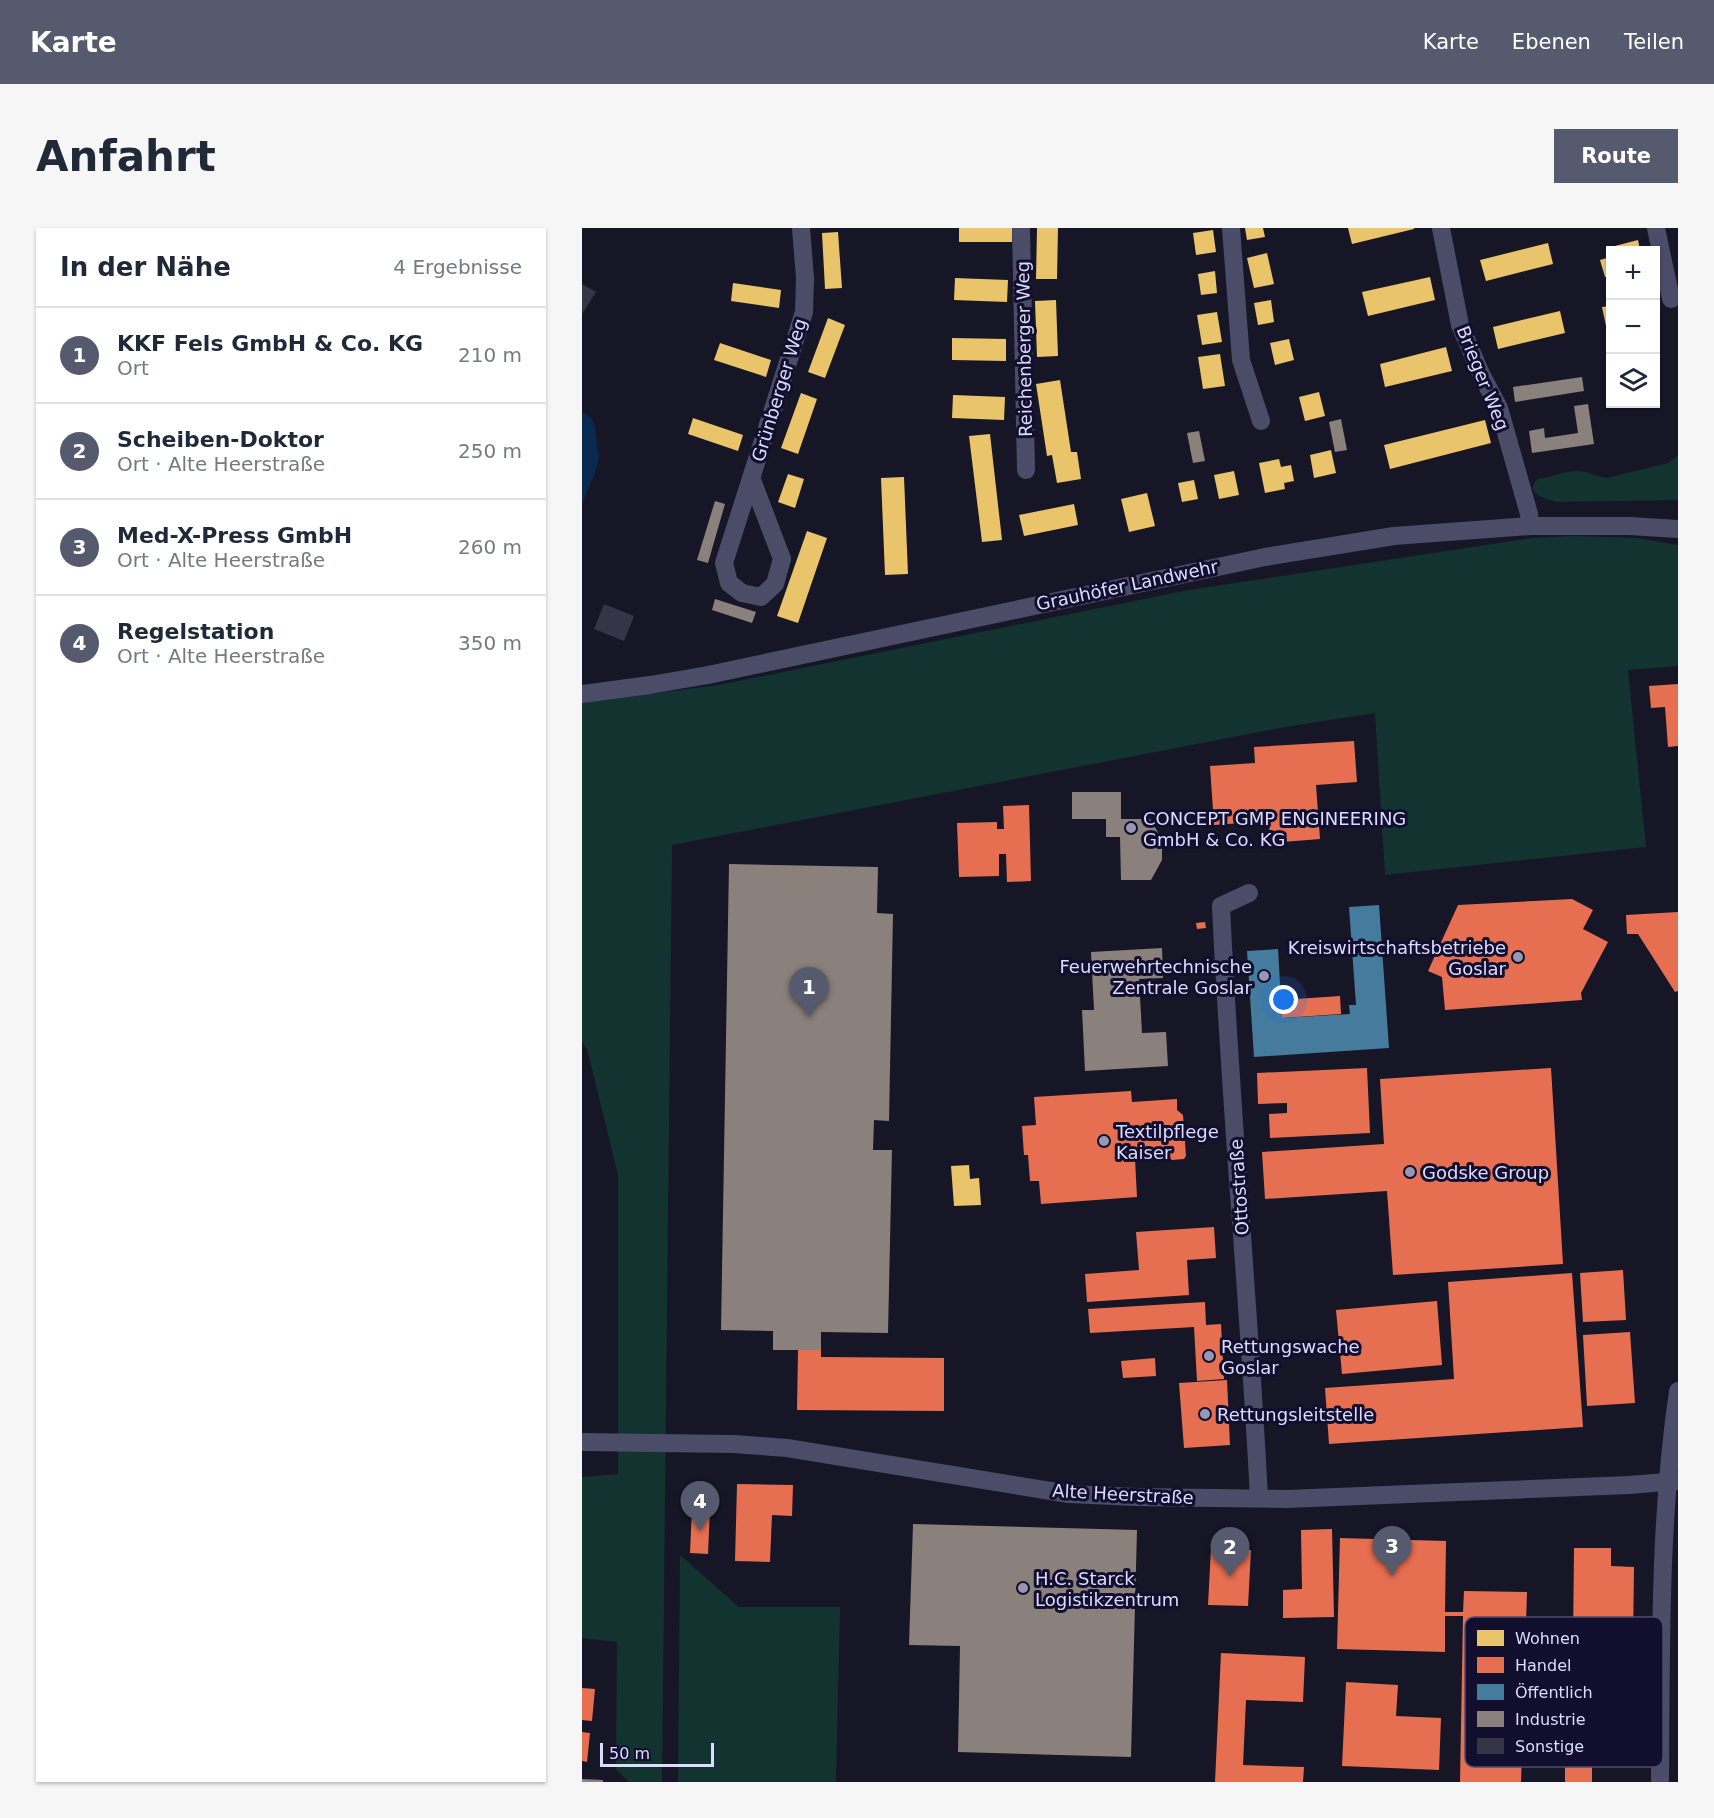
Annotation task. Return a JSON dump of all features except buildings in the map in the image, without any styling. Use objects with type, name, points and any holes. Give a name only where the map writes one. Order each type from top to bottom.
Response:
[{"type":"street","name":"Grünberger Weg","points":[[752,480],[782,559],[775,585],[761,597],[742,593],[729,583],[724,563],[804,312],[805,278],[801,228]]},
{"type":"street","name":"Reichenberger Weg","points":[[1021,228],[1026,470]]},
{"type":"street","points":[[1231,228],[1241,360],[1261,421]]},
{"type":"street","name":"Brieger Weg","points":[[1441,228],[1460,325],[1481,374],[1499,408],[1529,514],[1530,526]]},
{"type":"street","points":[[1656,228],[1671,299]]},
{"type":"street","name":"Grauhöfer Landwehr","points":[[582,694],[650,685],[769,663],[1265,557],[1394,536],[1530,526],[1620,525],[1678,529]]},
{"type":"street","name":"Ottostraße","points":[[1249,893],[1221,906],[1259,1498]]},
{"type":"street","points":[[1661,1617],[1664,1520],[1673,1481],[1678,1391]]},
{"type":"street","name":"Alte Heerstraße","points":[[582,1442],[734,1444],[787,1448],[1069,1494],[1287,1499],[1629,1485],[1673,1481]]},
{"type":"street","points":[[1660,1767],[1660,1782]]},
{"type":"green space","points":[[1678,456],[1678,500],[1556,502],[1537,495],[1533,488],[1538,479],[1563,473],[1582,471],[1607,478],[1668,463]]},
{"type":"green space","points":[[1573,536],[1637,538],[1678,545],[1678,666],[1628,670],[1646,847],[1385,875],[1375,713],[1285,727],[672,845],[662,1782],[629,1782],[616,1769],[617,1642],[582,1638],[582,1477],[618,1474],[618,1175],[587,1049],[582,1042],[582,703],[718,685],[1189,590],[1532,538]]},
{"type":"green space","points":[[680,1555],[739,1607],[840,1607],[836,1782],[678,1782]]},
{"type":"water","points":[[582,412],[593,421],[599,458],[582,504]]},
{"type":"place","name":"CONCEPT GMP ENGINEERING GmbH & Co. KG","points":[[1131,828]]},
{"type":"place","name":"Kreiswirtschaftsbetriebe Goslar","points":[[1518,957]]},
{"type":"place","name":"Feuerwehrtechnische Zentrale Goslar","points":[[1264,976]]},
{"type":"place","name":"KKF Fels GmbH & Co. KG","points":[[809,1017]]},
{"type":"place","name":"Textilpflege Kaiser","points":[[1104,1141]]},
{"type":"place","name":"Godske Group","points":[[1410,1172]]},
{"type":"place","name":"Rettungswache Goslar","points":[[1209,1356]]},
{"type":"place","name":"Rettungsleitstelle","points":[[1205,1414]]},
{"type":"place","name":"Regelstation","points":[[700,1531]]},
{"type":"place","name":"Med-X-Press GmbH","points":[[1392,1576]]},
{"type":"place","name":"Scheiben-Doktor","points":[[1230,1577]]},
{"type":"place","name":"H.C. Starck Logistikzentrum","points":[[1023,1588]]}]
